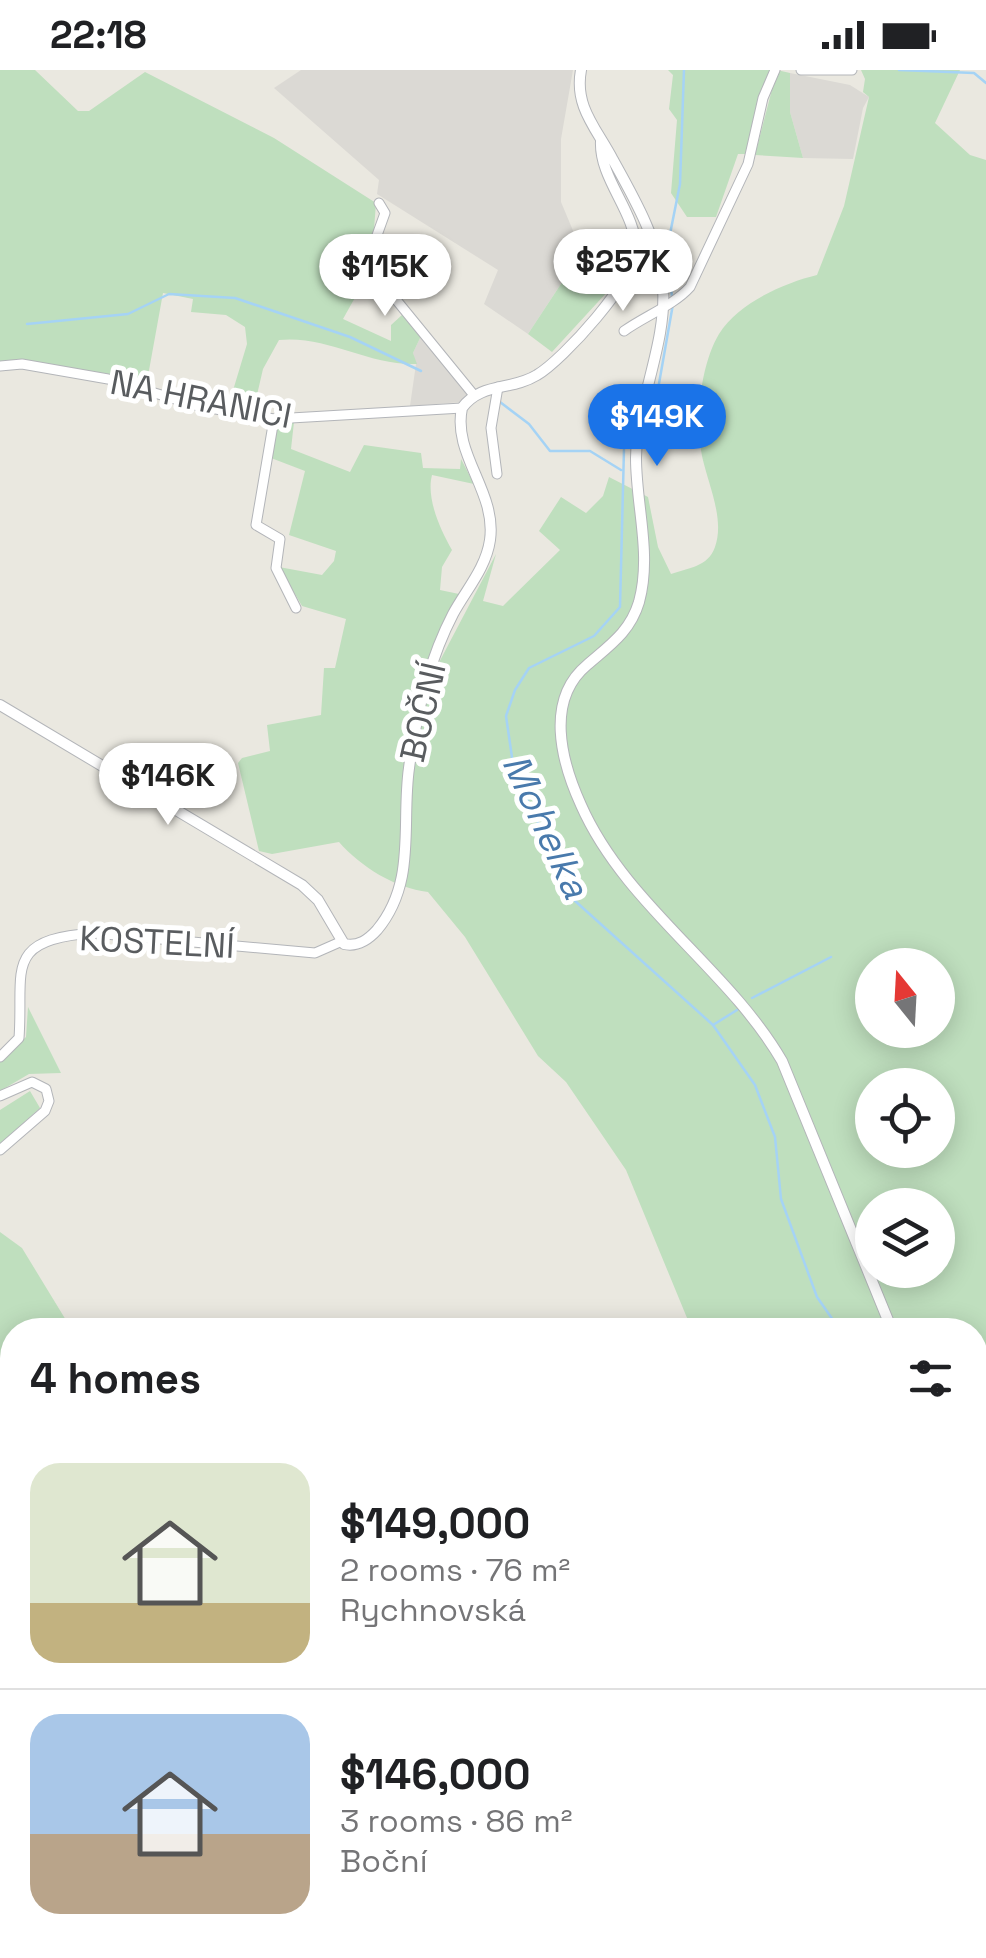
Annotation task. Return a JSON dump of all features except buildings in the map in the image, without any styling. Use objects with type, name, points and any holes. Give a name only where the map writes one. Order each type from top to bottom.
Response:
[{"type":"street","points":[[581,70],[582,104],[660,264],[669,302],[638,442],[642,589],[626,630],[578,674],[567,690],[560,726],[570,774],[597,835],[662,917],[759,1026],[782,1061],[887,1318]]},
{"type":"street","points":[[624,330],[690,287],[730,209],[775,70]]},
{"type":"street","points":[[802,70],[852,70]]},
{"type":"street","points":[[462,408],[473,394],[521,383],[557,360],[632,270],[636,246],[602,154],[601,140]]},
{"type":"street","points":[[379,202],[385,213],[376,238],[380,280],[473,394]]},
{"type":"street","name":"NA HRANICI","points":[[0,366],[22,364],[108,380],[198,406],[274,419],[462,408]]},
{"type":"street","points":[[497,474],[490,428],[498,387]]},
{"type":"street","name":"BOČNÍ","points":[[340,942],[356,945],[370,937],[386,918],[400,885],[410,825],[408,774],[428,675],[490,540],[486,500],[460,436],[462,408]]},
{"type":"street","points":[[274,419],[256,525],[280,540],[276,568],[296,608]]},
{"type":"street","points":[[0,705],[302,885],[318,900],[340,942]]},
{"type":"street","name":"KOSTELNÍ","points":[[0,1057],[19,1038],[19,968],[33,951],[65,936],[94,933],[315,953],[340,942]]},
{"type":"street","points":[[0,1096],[32,1082],[46,1089],[49,1101],[45,1111],[0,1150]]},
{"type":"shaded area","points":[[301,70],[573,70],[561,139],[561,202],[582,252],[528,334],[484,304],[498,270],[377,194],[379,180],[274,88]]},
{"type":"shaded area","points":[[790,73],[850,85],[869,97],[863,108],[853,159],[803,158],[790,112]]},
{"type":"shaded area","points":[[421,336],[469,393],[461,402],[410,406],[416,364],[413,353]]},
{"type":"green space","points":[[0,70],[35,70],[78,111],[89,111],[145,72],[274,138],[376,203],[371,269],[343,319],[391,341],[391,325],[402,315],[421,336],[413,353],[417,364],[382,360],[314,342],[279,340],[263,369],[253,412],[228,407],[247,344],[245,327],[226,315],[191,312],[193,299],[163,293],[146,387],[0,363]]},
{"type":"green space","points":[[668,70],[770,70],[746,154],[738,154],[716,217],[687,217],[671,193],[677,120],[669,109],[673,75]]},
{"type":"green space","points":[[777,70],[790,73],[790,112],[803,158],[755,155]]},
{"type":"green space","points":[[861,70],[960,70],[935,123],[970,155],[986,160],[986,1318],[687,1318],[626,1170],[566,1082],[538,1056],[465,937],[428,892],[379,875],[339,842],[272,854],[259,851],[238,763],[242,758],[270,751],[267,725],[321,715],[324,668],[335,668],[346,619],[302,606],[279,567],[322,575],[334,561],[336,551],[289,535],[305,471],[271,458],[274,431],[284,422],[294,422],[291,449],[350,472],[364,445],[421,453],[423,468],[460,469],[461,459],[474,484],[432,475],[435,513],[452,550],[442,567],[440,590],[459,594],[439,635],[434,672],[496,554],[483,601],[503,606],[560,550],[539,531],[561,497],[586,513],[603,496],[609,477],[648,497],[658,547],[671,574],[697,566],[712,554],[718,536],[700,442],[699,410],[707,362],[719,334],[738,313],[776,289],[817,275],[844,206],[869,97],[863,92],[865,79]]},
{"type":"green space","points":[[582,252],[620,278],[552,352],[528,334]]},
{"type":"green space","points":[[28,1007],[61,1073],[29,1074],[0,1091],[0,1062],[26,1037]]},
{"type":"green space","points":[[30,1091],[40,1108],[0,1144],[0,1110]]},
{"type":"green space","points":[[0,1232],[22,1248],[65,1318],[0,1318]]},
{"type":"waterway","name":"Mohelka","points":[[672,297],[667,249],[680,184],[684,70]]},
{"type":"waterway","points":[[899,70],[974,73],[986,83]]},
{"type":"waterway","points":[[27,324],[128,314],[169,294],[235,298],[350,337],[421,371]]},
{"type":"waterway","name":"Mohelka","points":[[642,435],[651,429],[673,304]]},
{"type":"waterway","points":[[500,402],[529,424],[550,451],[590,451],[621,470]]},
{"type":"waterway","name":"Mohelka","points":[[634,436],[626,437],[624,449],[620,607],[594,636],[529,668],[515,690],[506,716],[514,771],[574,900],[713,1025],[755,1085],[775,1137],[781,1199],[817,1297],[832,1318]]},
{"type":"waterway","points":[[752,998],[831,957]]},
{"type":"waterway","points":[[713,1025],[737,1010]]}]
